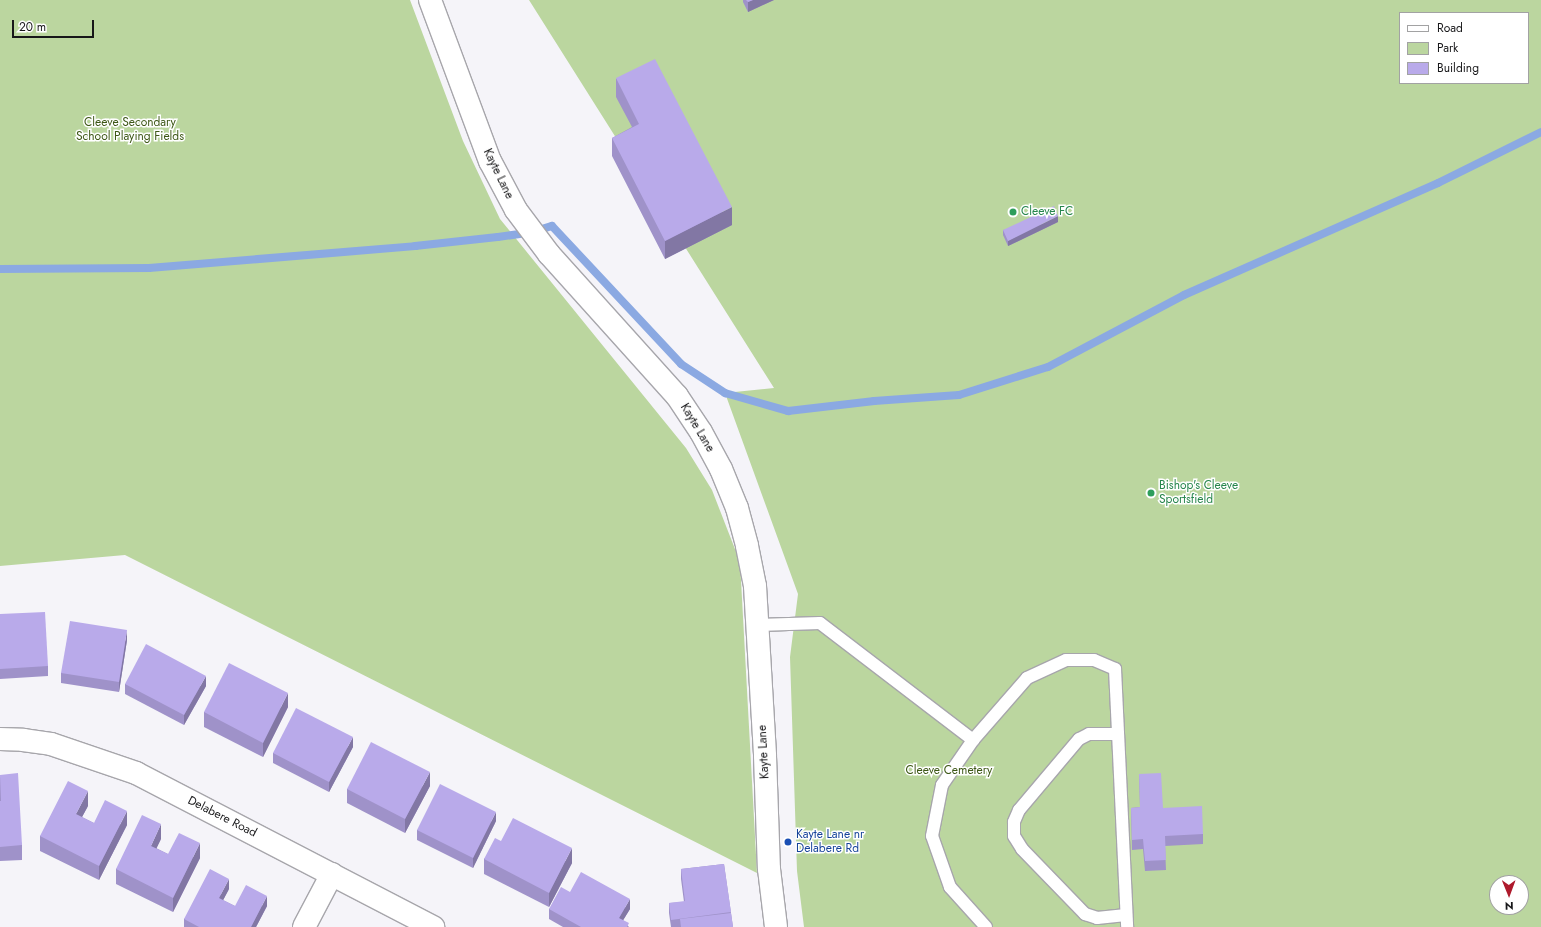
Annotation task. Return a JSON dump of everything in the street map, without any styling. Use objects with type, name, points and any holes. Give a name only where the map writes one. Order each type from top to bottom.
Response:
[{"type":"street","name":"Kayte Lane","points":[[430,0],[490,161],[516,210],[549,254],[677,396],[701,432],[721,469],[736,508],[747,546],[754,586],[758,625],[769,869],[776,927]]},
{"type":"street","name":"Delabere Road","points":[[0,739],[23,740],[51,744],[136,773],[433,927]]},
{"type":"street","points":[[304,927],[332,874]]},
{"type":"lane","points":[[758,625],[820,623],[973,740]]},
{"type":"lane","points":[[986,927],[950,887],[932,836],[942,785],[973,740],[1027,678],[1066,660],[1094,660],[1115,669],[1127,921],[1097,918],[1085,914],[1022,849],[1014,836],[1014,822],[1019,810],[1079,739],[1089,734],[1118,734]]},
{"type":"green space","name":"Cleeve Secondary School Playing Fields","points":[[0,0],[410,0],[463,141],[500,219],[686,448],[712,490],[740,562],[757,873],[125,555],[0,566]]},
{"type":"green space","name":"Cleeve Cemetery","points":[[529,0],[1541,0],[1541,927],[804,927],[797,871],[790,657],[798,594],[725,393],[774,388]]},
{"type":"building","points":[[655,59],[732,207],[665,241],[612,138],[639,124],[616,78]]},
{"type":"building","points":[[1054,206],[1058,216],[1008,241],[1003,230]]},
{"type":"building","points":[[45,612],[48,666],[0,669],[0,614]]},
{"type":"building","points":[[70,621],[127,630],[119,682],[61,673]]},
{"type":"building","points":[[146,644],[206,676],[184,715],[125,684]]},
{"type":"building","points":[[229,663],[288,693],[263,743],[204,712]]},
{"type":"building","points":[[296,708],[353,737],[329,782],[273,753]]},
{"type":"building","points":[[371,742],[430,772],[405,819],[347,789]]},
{"type":"building","points":[[18,773],[22,845],[0,847],[0,775]]},
{"type":"building","points":[[1161,773],[1163,808],[1202,806],[1203,834],[1165,836],[1166,860],[1145,861],[1143,839],[1132,840],[1131,808],[1140,807],[1139,774]]},
{"type":"building","points":[[68,781],[88,791],[76,814],[94,823],[105,800],[127,811],[99,866],[40,836]]},
{"type":"building","points":[[440,784],[496,812],[473,858],[417,830]]},
{"type":"building","points":[[142,815],[161,824],[151,846],[168,854],[179,833],[200,843],[173,898],[116,869]]},
{"type":"building","points":[[513,818],[572,848],[549,893],[484,859],[495,838],[501,841]]},
{"type":"building","points":[[724,864],[731,912],[671,920],[669,903],[685,901],[681,869]]},
{"type":"building","points":[[210,869],[229,879],[219,898],[235,906],[246,885],[267,896],[251,927],[199,927],[184,919]]},
{"type":"building","points":[[581,872],[630,899],[619,918],[629,923],[627,927],[581,927],[549,909],[561,887],[570,892]]},
{"type":"building","points":[[731,913],[733,927],[681,927],[680,919]]},
{"type":"waterway","points":[[0,269],[149,268],[415,246],[498,237],[532,232],[552,226],[681,364],[725,393],[788,411],[874,401],[959,395],[1048,367],[1184,295],[1438,183],[1541,132]]},
{"type":"place","name":"Cleeve FC","points":[[1013,212]]},
{"type":"place","name":"Bishop's Cleeve Sportsfield","points":[[1151,493]]},
{"type":"place","name":"Kayte Lane nr Delabere Rd","points":[[788,842]]}]
